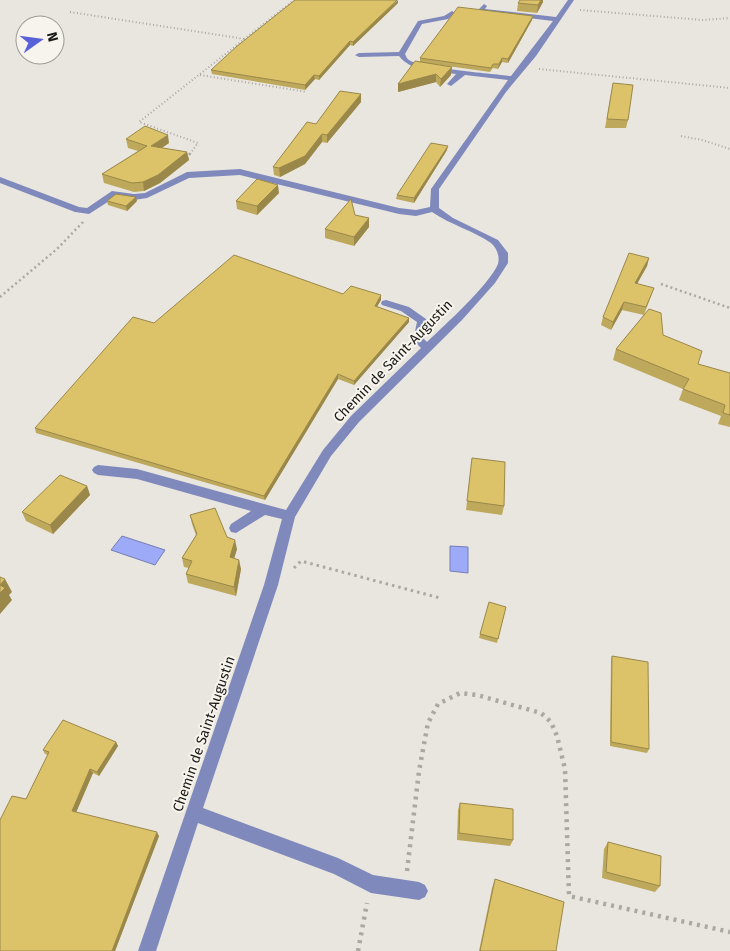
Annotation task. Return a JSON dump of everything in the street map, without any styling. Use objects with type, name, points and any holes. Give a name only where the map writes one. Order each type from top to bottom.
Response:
[{"type":"street","points":[[0,180],[64,206],[89,211],[115,193],[134,196],[147,195],[187,175],[240,172],[399,211],[416,213],[434,209],[435,189],[557,19],[573,3]]},
{"type":"street","points":[[484,6],[481,10],[557,19]]},
{"type":"street","points":[[401,54],[420,22],[439,20],[452,13]]},
{"type":"street","points":[[359,55],[401,54]]},
{"type":"street","points":[[401,54],[407,62],[418,66],[514,78]]},
{"type":"street","points":[[451,84],[459,75],[465,72]]},
{"type":"street","name":"Chemin de Saint-Augustin","points":[[147,951],[271,586],[289,516],[328,453],[349,426],[458,318],[491,281],[502,263],[503,253],[496,242],[450,220],[434,209]]},
{"type":"street","points":[[386,303],[405,309],[422,321],[418,340],[427,347]]},
{"type":"street","points":[[98,470],[137,474],[289,516]]},
{"type":"street","points":[[236,528],[262,510]]},
{"type":"street","points":[[193,812],[338,867],[371,884],[412,890]]},
{"type":"path","points":[[183,159],[193,151],[198,142],[139,122],[294,0]]},
{"type":"path","points":[[573,3],[703,20],[712,20],[718,16],[730,18]]},
{"type":"path","points":[[70,12],[254,41]]},
{"type":"path","points":[[522,67],[730,88]]},
{"type":"path","points":[[200,74],[307,92]]},
{"type":"path","points":[[681,136],[702,140],[730,149]]},
{"type":"path","points":[[0,297],[57,249],[89,217],[89,211]]},
{"type":"path","points":[[662,284],[730,308]]},
{"type":"path","points":[[293,569],[301,561],[440,598]]},
{"type":"path","points":[[412,890],[419,771],[428,723],[438,704],[460,693],[477,695],[541,713],[552,722],[565,769],[569,896],[730,932]]},
{"type":"path","points":[[358,951],[371,884]]},
{"type":"water","points":[[122,536],[165,550],[155,565],[111,550]]},
{"type":"water","points":[[450,546],[468,547],[468,573],[450,571]]},
{"type":"building","points":[[295,0],[397,0],[353,42],[350,41],[319,76],[314,75],[305,85],[211,70],[236,47]]},
{"type":"building","points":[[520,0],[541,0],[538,5],[518,3]]},
{"type":"building","points":[[458,7],[533,16],[508,59],[502,58],[499,64],[493,64],[491,68],[420,58]]},
{"type":"building","points":[[415,61],[452,67],[441,79],[436,74],[398,84]]},
{"type":"building","points":[[613,83],[633,85],[628,120],[607,119]]},
{"type":"building","points":[[340,91],[361,94],[327,135],[322,134],[305,156],[279,168],[273,167],[307,122],[316,124]]},
{"type":"building","points":[[145,126],[168,135],[151,146],[187,152],[158,175],[143,182],[132,183],[102,174],[147,146],[126,139]]},
{"type":"building","points":[[431,143],[448,146],[414,198],[397,195]]},
{"type":"building","points":[[257,179],[278,185],[257,206],[236,201]]},
{"type":"building","points":[[116,194],[136,197],[126,206],[107,201]]},
{"type":"building","points":[[351,199],[355,215],[369,218],[354,237],[325,229]]},
{"type":"building","points":[[629,253],[649,258],[635,283],[654,288],[646,307],[624,302],[613,322],[603,317]]},
{"type":"building","points":[[234,255],[343,294],[351,286],[381,295],[375,306],[409,318],[354,381],[338,374],[264,496],[35,428],[133,317],[154,323]]},
{"type":"building","points":[[649,309],[661,313],[663,335],[702,351],[698,364],[730,373],[730,415],[723,413],[725,405],[683,389],[689,379],[616,349]]},
{"type":"building","points":[[472,458],[505,462],[504,506],[467,501]]},
{"type":"building","points":[[60,475],[87,486],[50,525],[22,512]]},
{"type":"building","points":[[215,508],[227,537],[235,540],[230,557],[239,560],[234,587],[186,574],[192,561],[182,558],[197,534],[190,515]]},
{"type":"building","points":[[0,577],[5,579],[0,585]]},
{"type":"building","points":[[0,585],[5,588],[0,593]]},
{"type":"building","points":[[489,602],[506,607],[498,639],[480,634]]},
{"type":"building","points":[[612,656],[648,662],[649,749],[611,742]]},
{"type":"building","points":[[63,720],[116,742],[97,772],[90,769],[72,811],[157,832],[112,951],[0,951],[0,820],[12,796],[26,799],[49,752],[43,750]]},
{"type":"building","points":[[460,803],[513,809],[513,840],[459,833]]},
{"type":"building","points":[[608,842],[661,856],[660,886],[606,872]]},
{"type":"building","points":[[495,879],[564,902],[556,951],[480,951]]}]
